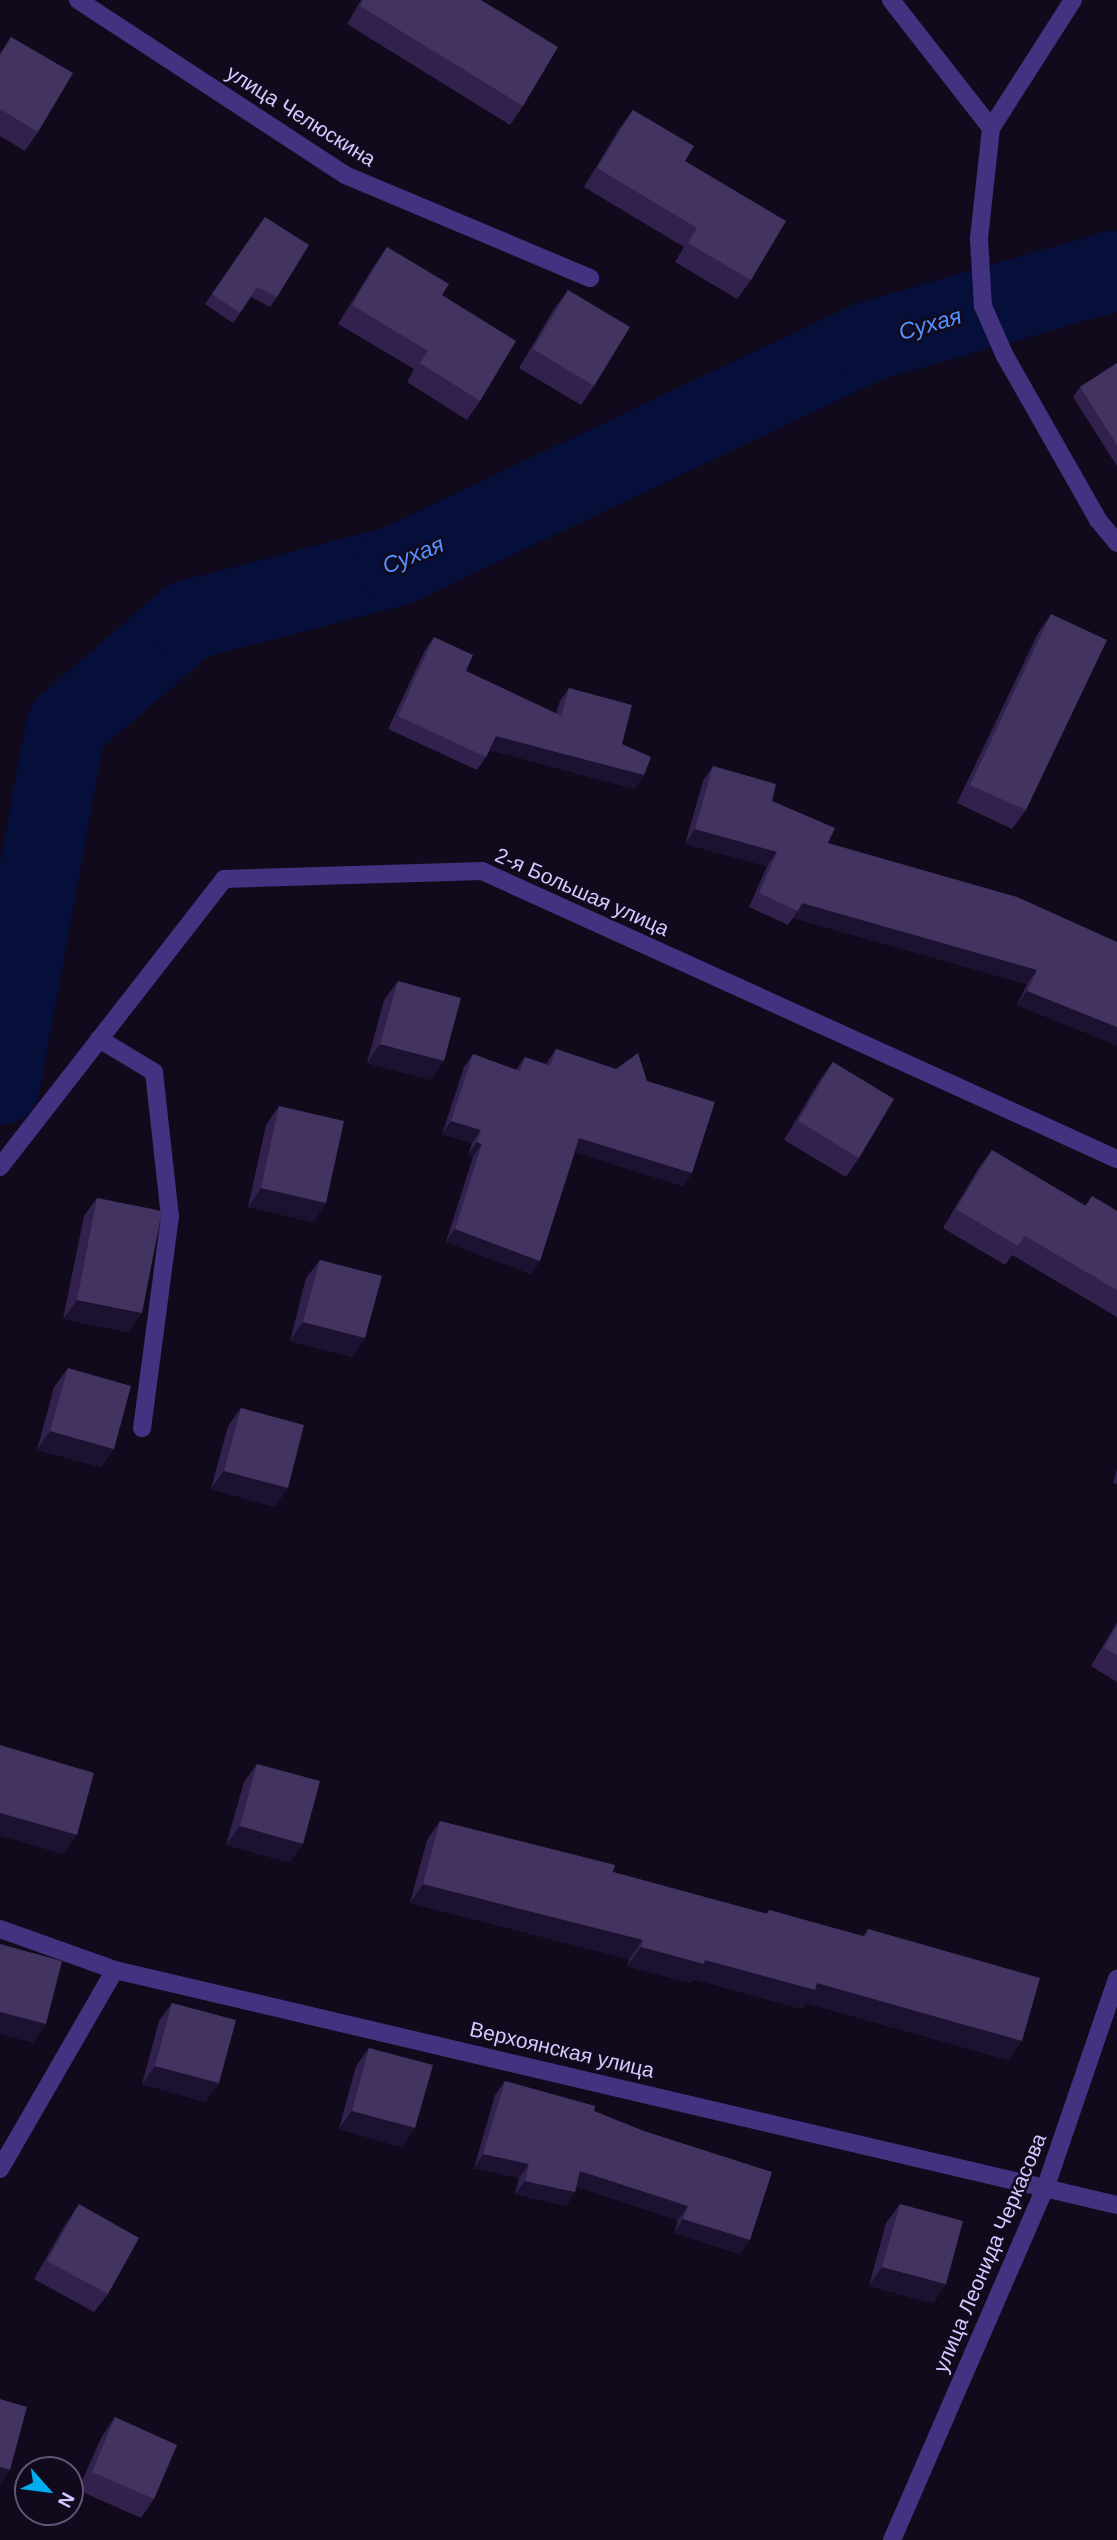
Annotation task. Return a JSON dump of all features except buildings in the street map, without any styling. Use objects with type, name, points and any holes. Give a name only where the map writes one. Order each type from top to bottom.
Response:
[{"type":"street","name":"улица Челюскина","points":[[78,0],[345,175],[590,278]]},
{"type":"street","points":[[891,0],[990,128]]},
{"type":"street","points":[[1073,0],[990,128],[979,239],[983,306],[1005,356],[1098,520],[1117,542]]},
{"type":"street","name":"2-я Большая улица","points":[[0,1167],[224,878],[482,871],[1117,1159]]},
{"type":"street","points":[[99,1039],[154,1072],[168,1203],[142,1428]]},
{"type":"street","name":"Верхоянская улица","points":[[0,1929],[116,1970],[1046,2186],[1117,2205]]},
{"type":"street","points":[[0,2169],[116,1970]]},
{"type":"street","name":"улица Леонида Черкасова","points":[[892,2540],[1046,2186],[1117,1979]]},
{"type":"waterway","name":"Сухая","points":[[0,1085],[66,726],[189,620],[396,566],[870,341],[1117,270]]}]
